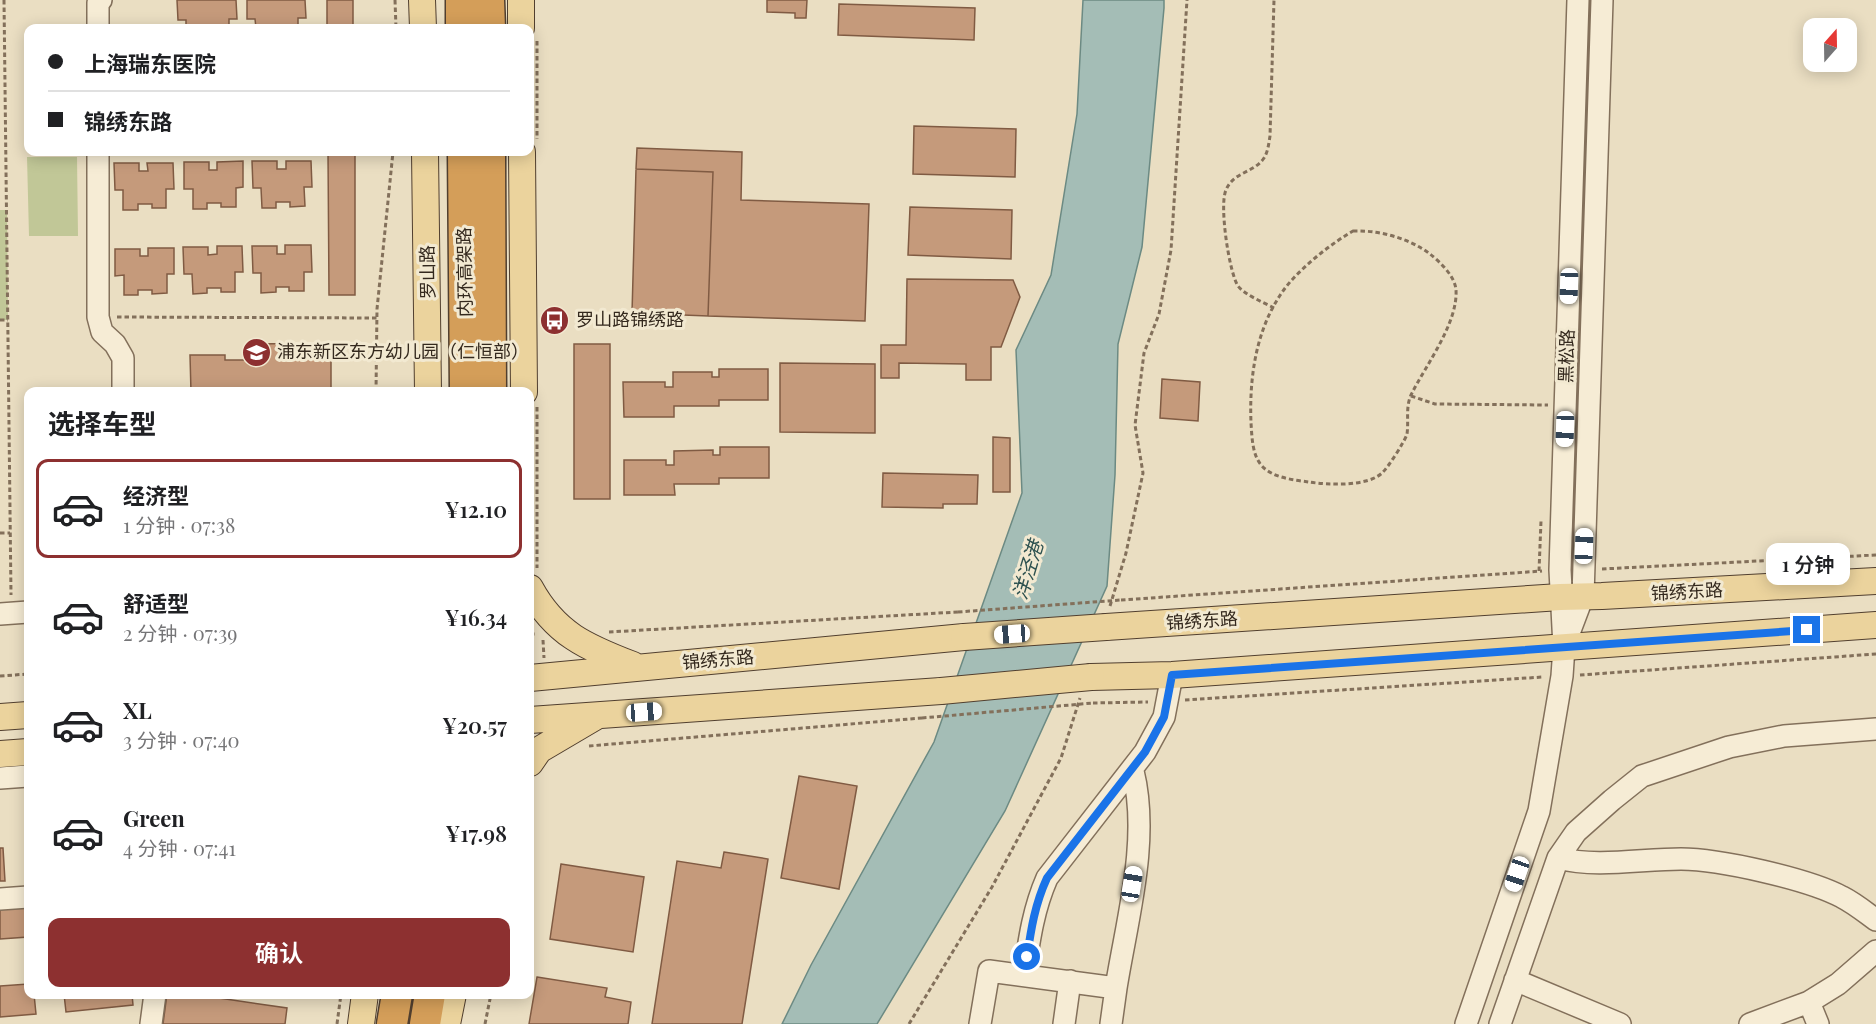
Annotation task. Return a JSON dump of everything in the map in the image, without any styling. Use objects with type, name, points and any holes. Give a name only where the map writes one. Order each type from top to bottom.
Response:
[{"type":"highway","points":[[461,0],[461,24]]},
{"type":"highway","points":[[489,0],[490,24]]},
{"type":"highway","name":"内环高架路","points":[[463,156],[465,387]]},
{"type":"highway","name":"内环高架路","points":[[490,156],[491,387]]},
{"type":"highway","points":[[392,1024],[396,999]]},
{"type":"highway","points":[[425,1024],[429,999]]},
{"type":"main road","points":[[422,0],[423,24]]},
{"type":"main road","points":[[521,0],[521,24]]},
{"type":"main road","name":"罗山路","points":[[425,156],[428,387]]},
{"type":"main road","points":[[522,156],[524,387]]},
{"type":"main road","name":"锦绣东路","points":[[534,678],[964,637],[1107,619],[1876,581]]},
{"type":"main road","points":[[534,596],[567,635],[592,649],[639,668]]},
{"type":"main road","points":[[534,720],[1087,683],[1876,625]]},
{"type":"main road","points":[[0,717],[24,715]]},
{"type":"main road","points":[[534,757],[539,750],[598,715]]},
{"type":"main road","points":[[0,754],[24,752]]},
{"type":"main road","points":[[361,1024],[364,999]]},
{"type":"main road","points":[[447,1024],[452,999]]},
{"type":"street","points":[[98,24],[98,3],[101,0]]},
{"type":"street","name":"黑松路","points":[[1571,597],[1560,570],[1578,0]]},
{"type":"street","points":[[1466,1024],[1539,810],[1562,676],[1571,597],[1584,569],[1602,0]]},
{"type":"street","points":[[98,156],[98,317],[102,332],[115,344],[123,358],[123,387]]},
{"type":"street","points":[[1024,975],[1032,920],[1037,900],[1047,878],[1133,771],[1157,732],[1169,701],[1172,675]]},
{"type":"street","points":[[1500,1024],[1558,858],[1576,832],[1642,776],[1740,745],[1784,736],[1876,729]]},
{"type":"street","points":[[1111,1024],[1139,837],[1140,808],[1133,771]]},
{"type":"street","points":[[0,778],[24,776]]},
{"type":"street","points":[[1558,858],[1576,863],[1684,859],[1745,868],[1801,882],[1841,896],[1876,920]]},
{"type":"street","points":[[0,899],[24,897]]},
{"type":"street","points":[[1750,1024],[1809,1002],[1838,984],[1876,951]]},
{"type":"street","points":[[980,1024],[989,971],[1116,988]]},
{"type":"street","points":[[1515,980],[1620,1024]]},
{"type":"street","points":[[1064,1024],[1070,981]]},
{"type":"street","points":[[151,1024],[154,999]]},
{"type":"street","points":[[1809,1002],[1818,1024]]},
{"type":"path","points":[[4,0],[10,533],[13,613]]},
{"type":"path","points":[[395,0],[396,24]]},
{"type":"path","points":[[1107,619],[1126,553],[1143,473],[1135,425],[1144,353],[1160,314],[1171,250],[1187,0]]},
{"type":"path","points":[[1274,0],[1270,135],[1266,156],[1256,168],[1235,177],[1226,190],[1224,208],[1232,274],[1239,288],[1274,308]]},
{"type":"path","points":[[376,387],[377,318],[393,156]]},
{"type":"path","points":[[0,210],[7,210]]},
{"type":"path","points":[[1353,231],[1372,231],[1420,247],[1444,265],[1456,289],[1448,322],[1438,347],[1411,396],[1407,408],[1407,436],[1382,474],[1355,484],[1323,484],[1287,479],[1262,466],[1252,445],[1251,393],[1254,360],[1262,332],[1290,282],[1334,242],[1353,231]]},
{"type":"path","points":[[98,317],[377,318]]},
{"type":"path","points":[[0,320],[8,320]]},
{"type":"path","points":[[1411,396],[1435,404],[1566,406]]},
{"type":"path","points":[[0,533],[10,533]]},
{"type":"path","points":[[1584,569],[1876,555]]},
{"type":"path","points":[[603,633],[958,612],[1560,570]]},
{"type":"path","points":[[534,634],[567,635]]},
{"type":"path","points":[[585,746],[1093,704],[1562,676],[1876,654]]},
{"type":"path","points":[[0,676],[24,674]]},
{"type":"path","points":[[909,1024],[992,887],[1061,758],[1087,683]]},
{"type":"path","points":[[337,1024],[340,999]]},
{"type":"path","points":[[485,1024],[490,999]]},
{"type":"green space","points":[[27,157],[77,157],[78,236],[29,236]]},
{"type":"green space","points":[[0,210],[7,210],[8,320],[0,320]]},
{"type":"water","name":"洋泾港","points":[[1083,0],[1164,0],[1142,247],[1118,344],[1115,475],[1107,586],[1005,811],[877,1024],[782,1024],[811,965],[934,742],[1022,493],[1016,350],[1051,275],[1077,114]]},
{"type":"building","points":[[177,0],[236,0],[237,19],[229,19],[229,24],[186,24],[186,20],[178,20]]},
{"type":"building","points":[[247,0],[305,0],[306,18],[298,18],[298,24],[256,24],[255,19],[247,19]]},
{"type":"building","points":[[327,0],[353,0],[353,24],[327,24]]},
{"type":"building","points":[[767,0],[807,0],[806,18],[795,18],[795,13],[767,12]]},
{"type":"building","points":[[839,4],[975,8],[974,40],[838,35]]},
{"type":"building","points":[[914,126],[1016,129],[1015,177],[913,174]]},
{"type":"building","points":[[637,148],[742,152],[741,200],[869,204],[865,321],[708,316],[713,172],[636,169]]},
{"type":"building","points":[[328,156],[355,156],[355,295],[329,295]]},
{"type":"building","points":[[243,161],[243,187],[236,188],[236,207],[221,207],[221,203],[207,203],[207,209],[193,209],[193,189],[184,189],[184,162],[209,162],[209,170],[217,170],[217,162]]},
{"type":"building","points":[[252,161],[277,161],[277,169],[286,169],[286,161],[311,161],[312,187],[304,187],[305,206],[290,207],[290,202],[276,202],[276,208],[262,208],[261,188],[253,188]]},
{"type":"building","points":[[114,163],[139,163],[139,171],[148,171],[147,163],[173,163],[174,189],[166,189],[166,208],[152,208],[152,204],[138,204],[138,210],[123,210],[123,190],[115,190]]},
{"type":"building","points":[[636,169],[713,172],[708,316],[632,313]]},
{"type":"building","points":[[910,207],[1012,210],[1011,259],[908,255]]},
{"type":"building","points":[[285,245],[311,245],[312,272],[304,272],[304,291],[289,291],[289,287],[276,287],[276,292],[261,293],[261,273],[253,273],[252,246],[277,246],[277,254],[285,254]]},
{"type":"building","points":[[217,246],[242,246],[243,272],[235,272],[235,292],[221,292],[221,288],[207,288],[207,293],[193,294],[192,274],[184,274],[183,247],[208,247],[208,255],[217,254]]},
{"type":"building","points":[[148,248],[174,248],[174,274],[167,274],[167,293],[152,294],[152,290],[138,290],[138,295],[124,295],[124,275],[115,276],[115,249],[140,249],[140,256],[148,256]]},
{"type":"building","points":[[907,279],[1013,280],[1020,297],[1001,347],[991,347],[991,380],[966,380],[966,364],[899,363],[899,378],[881,378],[881,345],[906,345]]},
{"type":"building","points":[[331,343],[331,387],[191,387],[190,355],[225,355],[225,360],[254,360],[253,344]]},
{"type":"building","points":[[574,344],[610,344],[610,499],[574,499]]},
{"type":"building","points":[[780,363],[875,364],[875,433],[780,432]]},
{"type":"building","points":[[719,369],[768,369],[768,400],[719,400],[719,406],[674,406],[674,417],[624,417],[623,382],[665,382],[665,387],[673,387],[673,372],[712,372],[712,377],[719,377]]},
{"type":"building","points":[[1162,379],[1200,382],[1198,421],[1160,418]]},
{"type":"building","points":[[993,437],[1010,438],[1010,492],[993,492]]},
{"type":"building","points":[[720,447],[769,447],[769,478],[719,478],[719,484],[674,484],[675,495],[624,495],[624,460],[666,460],[666,465],[674,465],[674,451],[713,450],[713,455],[720,455]]},
{"type":"building","points":[[883,473],[978,475],[977,504],[943,504],[943,508],[882,507]]},
{"type":"building","points":[[799,776],[857,786],[839,889],[781,878]]},
{"type":"building","points":[[0,848],[3,848],[5,881],[0,881]]},
{"type":"building","points":[[724,852],[768,859],[742,1024],[652,1024],[677,861],[721,868]]},
{"type":"building","points":[[561,864],[644,877],[633,952],[550,939]]},
{"type":"building","points":[[24,907],[24,937],[0,939],[0,909]]},
{"type":"building","points":[[537,977],[607,988],[605,997],[631,1002],[628,1024],[529,1024]]},
{"type":"building","points":[[24,984],[24,999],[34,999],[36,1014],[0,1017],[0,986]]},
{"type":"building","points":[[65,999],[132,999],[133,1005],[66,1012]]},
{"type":"building","points":[[166,999],[226,999],[287,1008],[285,1024],[163,1024]]},
{"type":"place","name":"罗山路锦绣路","points":[[555,320]]},
{"type":"place","name":"浦东新区东方幼儿园（仁恒部）","points":[[256,352]]},
{"type":"route","points":[[1027,957],[1037,900],[1047,878],[1088,824],[1133,771],[1145,752],[1164,717],[1169,701],[1172,675],[1807,630]]}]
